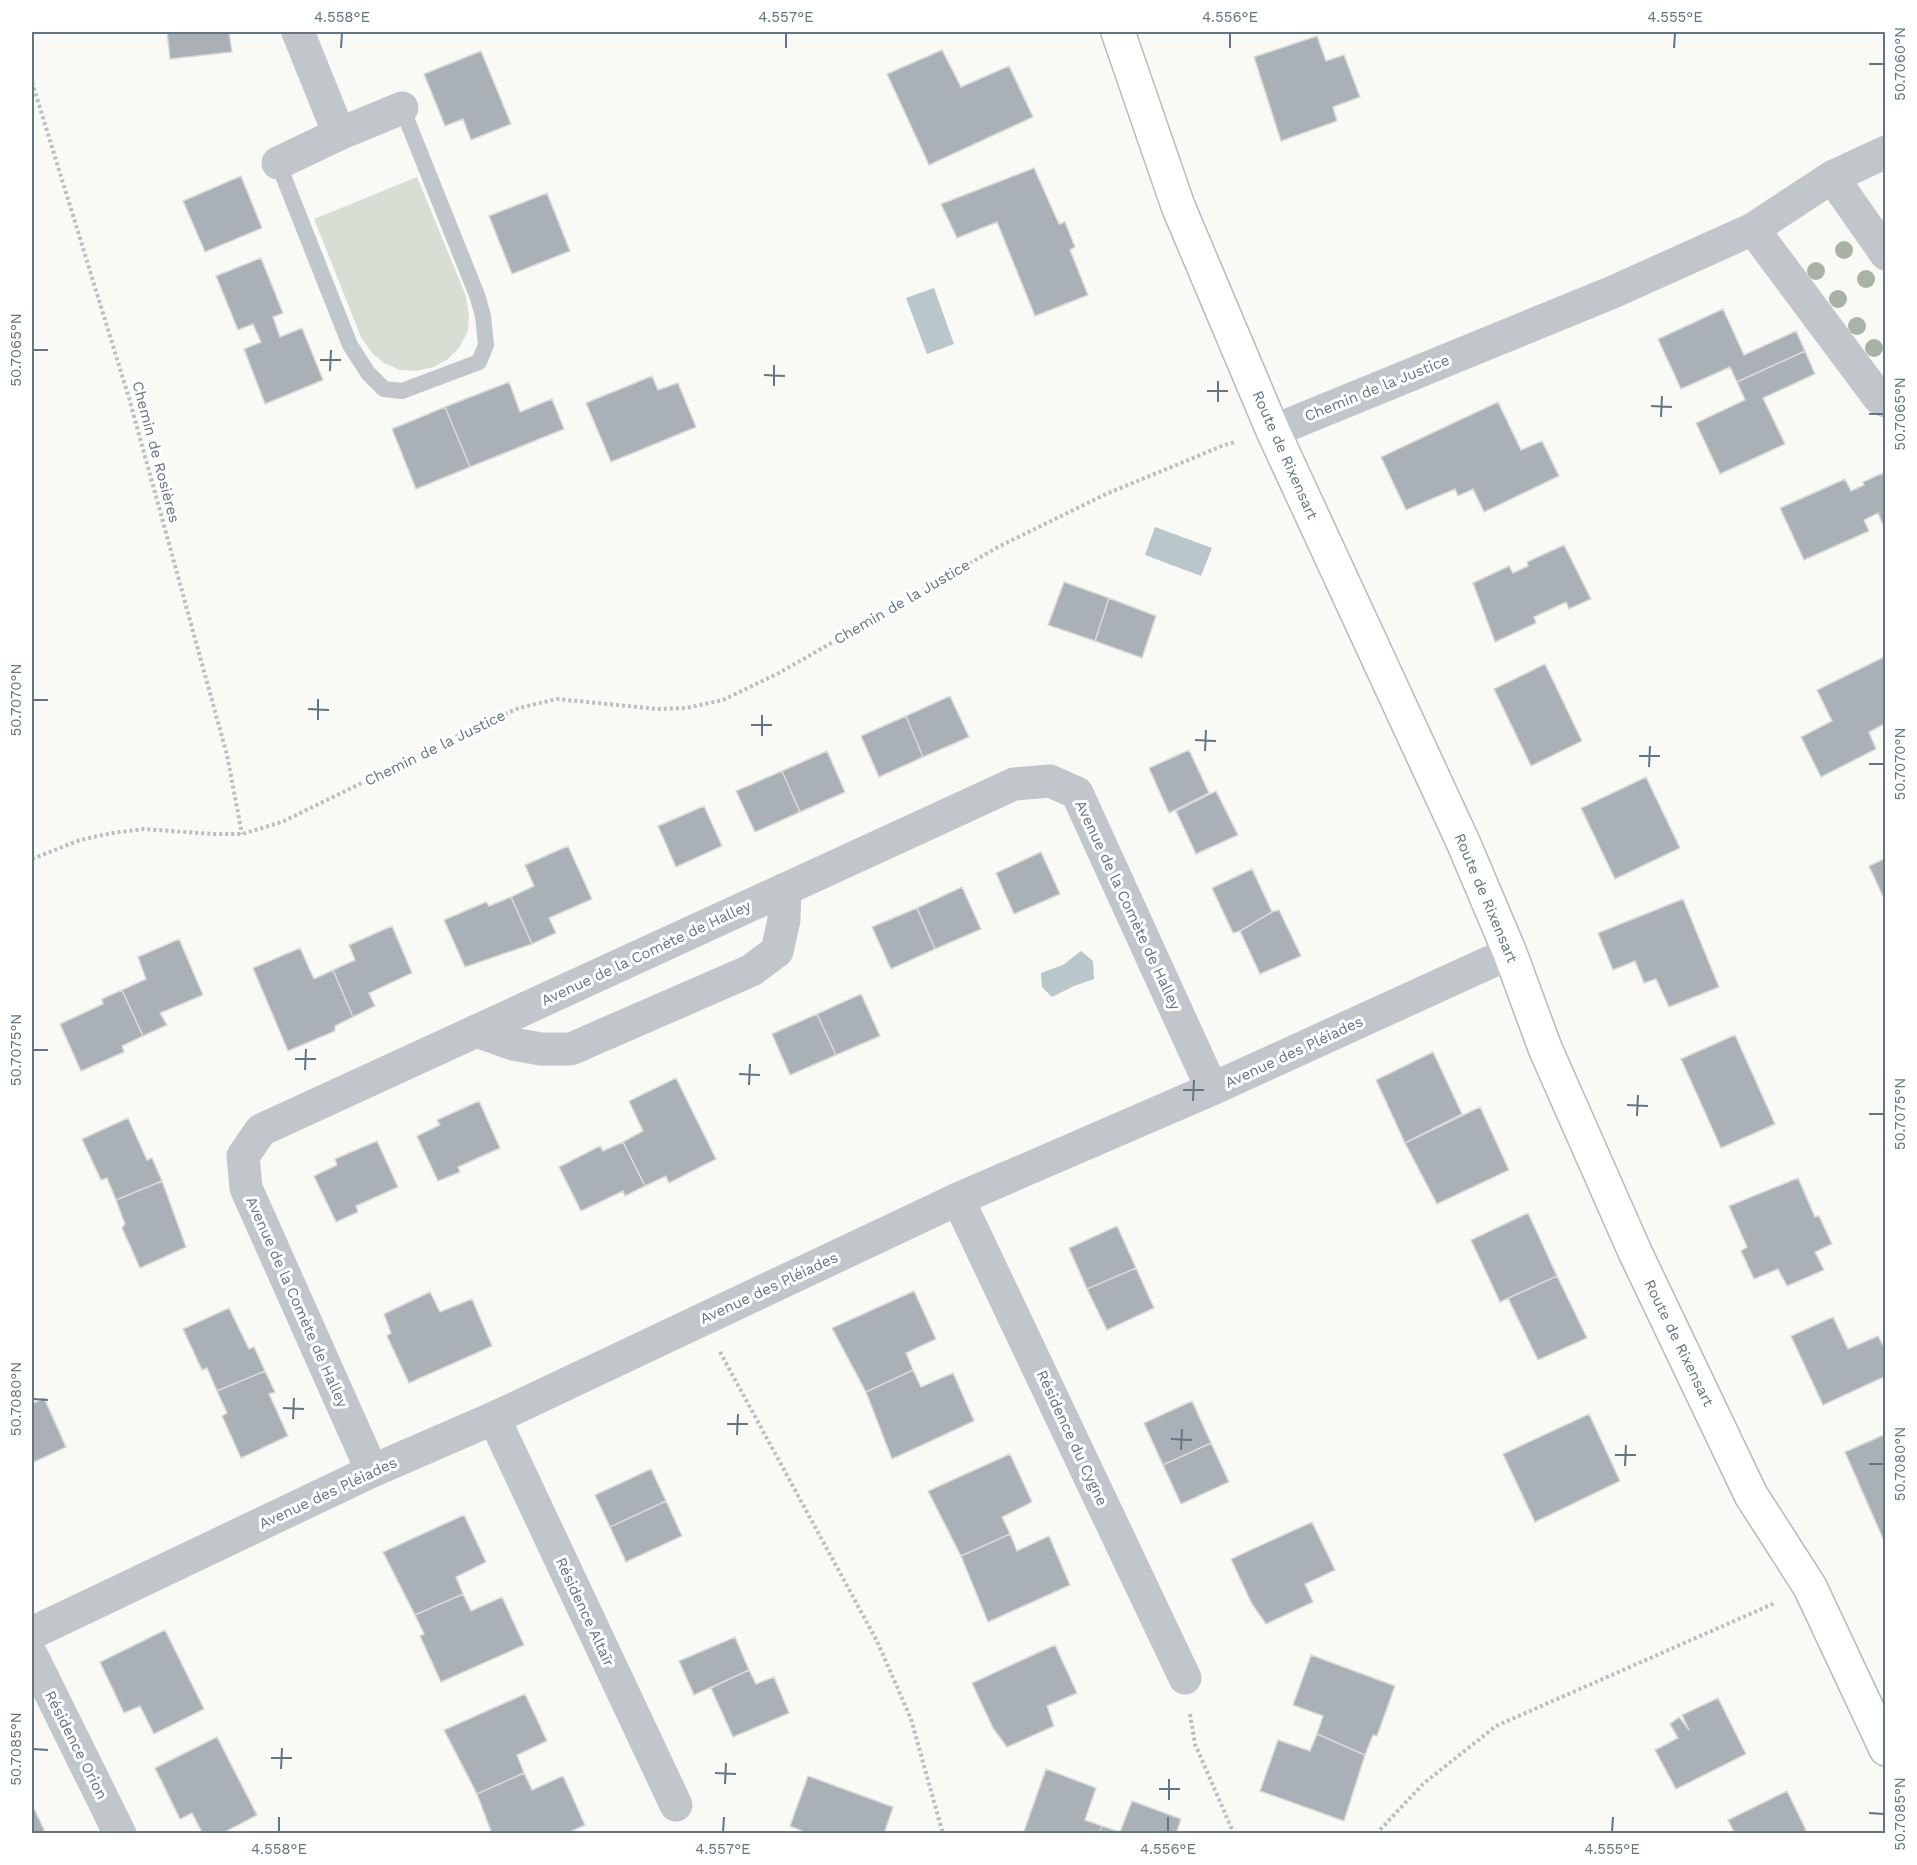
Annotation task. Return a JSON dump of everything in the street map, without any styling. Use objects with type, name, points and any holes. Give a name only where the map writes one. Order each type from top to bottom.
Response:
[{"type":"street","points":[[297,32],[339,134]]},
{"type":"street","name":"Route de Rixensart","points":[[1118,32],[1178,206],[1274,431],[1463,842],[1510,953],[1545,1048],[1635,1252],[1751,1495],[1810,1587],[1886,1749]]},
{"type":"street","points":[[278,163],[402,108]]},
{"type":"street","name":"Chemin de la Justice","points":[[1274,431],[1613,291],[1753,228],[1832,177],[1886,152]]},
{"type":"street","points":[[1832,177],[1886,255]]},
{"type":"street","points":[[1753,228],[1879,398],[1886,401]]},
{"type":"street","name":"Avenue de la Comète de Halley","points":[[372,1471],[246,1188],[243,1156],[261,1130],[1014,784],[1050,781],[1077,794],[1212,1089]]},
{"type":"street","points":[[476,1031],[513,1044],[541,1049],[571,1049],[752,970],[777,951],[783,920],[785,889]]},
{"type":"street","name":"Avenue des Pléiades","points":[[32,1633],[372,1471],[494,1418],[958,1199],[1212,1089],[1510,953]]},
{"type":"street","name":"Résidence du Cygne","points":[[958,1199],[1185,1678]]},
{"type":"street","name":"Résidence Altaïr","points":[[494,1418],[676,1805]]},
{"type":"street","name":"Résidence Orion","points":[[32,1656],[120,1833]]},
{"type":"lane","points":[[278,163],[350,345],[368,373],[384,388],[402,391],[479,363],[486,345],[483,316],[477,294],[402,108]]},
{"type":"path","name":"Chemin de Rosières","points":[[32,82],[129,398],[227,755],[242,834]]},
{"type":"path","name":"Chemin de la Justice","points":[[32,859],[80,840],[112,833],[144,830],[242,834],[282,822],[519,708],[558,699],[658,709],[686,708],[723,700],[779,673],[998,547],[1106,494],[1222,446],[1274,431]]},
{"type":"path","points":[[702,1320],[877,1641],[911,1719],[942,1833]]},
{"type":"path","points":[[1376,1833],[1424,1783],[1496,1726],[1810,1587]]},
{"type":"path","points":[[1185,1678],[1195,1744],[1234,1833]]},
{"type":"shaded area","points":[[417,177],[466,296],[469,315],[468,331],[459,348],[448,359],[434,367],[416,371],[400,370],[384,363],[372,353],[361,337],[314,219]]},
{"type":"shaded area","points":[[934,288],[954,344],[927,354],[906,298]]},
{"type":"shaded area","points":[[1155,527],[1212,548],[1201,576],[1145,555]]},
{"type":"shaded area","points":[[1081,951],[1093,961],[1094,979],[1052,997],[1042,987],[1041,973],[1063,965]]},
{"type":"building","points":[[167,32],[229,32],[232,52],[170,59]]},
{"type":"building","points":[[1317,36],[1326,61],[1344,55],[1360,97],[1333,107],[1337,121],[1281,141],[1254,57]]},
{"type":"building","points":[[942,50],[961,87],[1009,66],[1033,117],[929,165],[887,74]]},
{"type":"building","points":[[481,51],[511,124],[471,140],[463,119],[445,126],[424,74]]},
{"type":"building","points":[[1034,168],[1059,224],[1065,222],[1075,247],[1070,250],[1088,295],[1035,316],[997,222],[957,238],[941,204]]},
{"type":"building","points":[[241,176],[262,228],[205,252],[183,201]]},
{"type":"building","points":[[547,193],[570,251],[512,274],[489,216]]},
{"type":"building","points":[[261,258],[283,313],[273,317],[280,337],[302,328],[323,380],[265,404],[244,349],[261,342],[253,324],[238,330],[216,276]]},
{"type":"building","points":[[1723,309],[1744,355],[1796,331],[1805,351],[1737,382],[1730,367],[1681,389],[1658,339]]},
{"type":"building","points":[[1805,351],[1815,374],[1763,398],[1785,444],[1720,474],[1696,423],[1745,400],[1737,382]]},
{"type":"building","points":[[652,376],[658,390],[678,383],[696,427],[611,462],[586,403]]},
{"type":"building","points":[[509,382],[520,412],[552,399],[564,429],[470,467],[445,407]]},
{"type":"building","points":[[1498,402],[1521,450],[1542,441],[1559,476],[1484,512],[1473,489],[1458,496],[1455,489],[1406,510],[1381,457]]},
{"type":"building","points":[[445,407],[470,467],[416,489],[392,429]]},
{"type":"building","points":[[1883,473],[1886,478],[1886,524],[1883,525],[1878,513],[1864,520],[1869,531],[1804,560],[1780,508],[1845,479],[1851,491],[1864,485],[1863,482]]},
{"type":"building","points":[[1564,545],[1591,599],[1569,609],[1566,602],[1534,617],[1536,623],[1495,642],[1473,583],[1509,566],[1513,573],[1528,566],[1527,562]]},
{"type":"building","points":[[1064,582],[1109,598],[1095,641],[1048,625]]},
{"type":"building","points":[[1109,598],[1156,616],[1142,658],[1095,641]]},
{"type":"building","points":[[1886,656],[1886,723],[1869,732],[1876,749],[1821,777],[1801,737],[1832,721],[1817,690]]},
{"type":"building","points":[[1545,664],[1582,741],[1531,766],[1494,689]]},
{"type":"building","points":[[950,696],[969,737],[923,757],[906,716]]},
{"type":"building","points":[[906,716],[923,757],[879,777],[861,736]]},
{"type":"building","points":[[1189,750],[1209,793],[1169,813],[1149,768]]},
{"type":"building","points":[[827,751],[845,792],[800,812],[782,771]]},
{"type":"building","points":[[782,771],[800,812],[755,832],[736,791]]},
{"type":"building","points":[[1646,777],[1680,848],[1615,879],[1581,808]]},
{"type":"building","points":[[1216,791],[1238,835],[1196,854],[1176,811]]},
{"type":"building","points":[[704,806],[722,846],[676,867],[658,826]]},
{"type":"building","points":[[568,846],[592,899],[549,918],[556,933],[532,944],[511,897],[534,886],[525,865]]},
{"type":"building","points":[[1041,852],[1060,894],[1014,914],[996,873]]},
{"type":"building","points":[[1886,858],[1886,903],[1869,866]]},
{"type":"building","points":[[1252,869],[1272,912],[1233,933],[1212,888]]},
{"type":"building","points":[[962,887],[981,929],[935,949],[917,908]]},
{"type":"building","points":[[511,897],[532,944],[465,967],[444,920],[486,902],[489,906]]},
{"type":"building","points":[[1683,899],[1719,987],[1669,1007],[1656,979],[1644,983],[1635,961],[1613,970],[1598,933]]},
{"type":"building","points":[[917,908],[935,949],[891,969],[872,927]]},
{"type":"building","points":[[1279,910],[1301,956],[1260,974],[1240,931]]},
{"type":"building","points":[[392,926],[412,973],[369,993],[375,1006],[353,1017],[333,970],[355,960],[349,945]]},
{"type":"building","points":[[179,939],[203,995],[160,1013],[167,1025],[143,1036],[122,990],[146,979],[138,957]]},
{"type":"building","points":[[300,948],[314,979],[333,970],[353,1017],[335,1026],[335,1031],[288,1051],[253,968]]},
{"type":"building","points":[[122,990],[143,1036],[122,1046],[124,1052],[81,1071],[60,1024],[103,1004],[102,999]]},
{"type":"building","points":[[861,994],[880,1036],[836,1055],[817,1014]]},
{"type":"building","points":[[817,1014],[836,1055],[790,1075],[772,1034]]},
{"type":"building","points":[[1735,1035],[1775,1124],[1721,1148],[1681,1059]]},
{"type":"building","points":[[1433,1052],[1462,1114],[1405,1143],[1376,1080]]},
{"type":"building","points":[[676,1078],[716,1159],[669,1183],[666,1176],[645,1186],[623,1142],[643,1131],[629,1101]]},
{"type":"building","points":[[479,1101],[500,1148],[458,1167],[460,1172],[438,1181],[417,1136],[440,1125],[437,1120]]},
{"type":"building","points":[[1480,1107],[1509,1170],[1437,1204],[1405,1143]]},
{"type":"building","points":[[128,1118],[147,1160],[152,1158],[162,1181],[116,1200],[107,1178],[101,1180],[82,1139]]},
{"type":"building","points":[[377,1141],[398,1187],[356,1206],[358,1212],[336,1222],[314,1176],[337,1165],[335,1159]]},
{"type":"building","points":[[623,1142],[645,1186],[625,1196],[623,1191],[581,1211],[559,1167],[600,1146],[603,1151]]},
{"type":"building","points":[[1798,1178],[1815,1217],[1819,1216],[1832,1244],[1815,1252],[1824,1270],[1787,1286],[1778,1269],[1754,1279],[1741,1251],[1747,1247],[1729,1206]]},
{"type":"building","points":[[162,1181],[186,1247],[140,1268],[122,1228],[125,1224],[116,1200]]},
{"type":"building","points":[[1528,1213],[1557,1276],[1500,1302],[1471,1240]]},
{"type":"building","points":[[1117,1226],[1136,1268],[1087,1289],[1069,1248]]},
{"type":"building","points":[[1136,1268],[1154,1308],[1107,1330],[1087,1289]]},
{"type":"building","points":[[1557,1276],[1587,1338],[1538,1360],[1508,1298]]},
{"type":"building","points":[[914,1291],[936,1339],[906,1353],[913,1370],[866,1392],[832,1328]]},
{"type":"building","points":[[430,1292],[440,1312],[472,1299],[492,1346],[409,1383],[387,1336],[391,1333],[384,1314]]},
{"type":"building","points":[[229,1308],[249,1349],[254,1347],[265,1371],[217,1391],[207,1368],[202,1370],[183,1329]]},
{"type":"building","points":[[1833,1317],[1848,1349],[1878,1336],[1886,1351],[1886,1376],[1823,1405],[1791,1336]]},
{"type":"building","points":[[913,1370],[921,1387],[953,1373],[974,1421],[892,1459],[866,1392]]},
{"type":"building","points":[[265,1371],[275,1392],[269,1394],[288,1436],[241,1458],[222,1416],[227,1413],[217,1391]]},
{"type":"building","points":[[44,1398],[66,1447],[32,1463],[32,1404]]},
{"type":"building","points":[[1192,1401],[1211,1443],[1163,1465],[1144,1423]]},
{"type":"building","points":[[1589,1414],[1620,1481],[1535,1522],[1503,1454]]},
{"type":"building","points":[[1886,1434],[1886,1540],[1884,1541],[1845,1452]]},
{"type":"building","points":[[1211,1443],[1229,1482],[1181,1504],[1163,1465]]},
{"type":"building","points":[[1010,1454],[1032,1502],[1002,1517],[1010,1534],[961,1556],[928,1491]]},
{"type":"building","points":[[651,1469],[666,1501],[610,1527],[595,1495]]},
{"type":"building","points":[[666,1501],[682,1536],[626,1562],[610,1527]]},
{"type":"building","points":[[464,1515],[486,1562],[456,1577],[463,1594],[415,1615],[383,1552]]},
{"type":"building","points":[[1312,1522],[1335,1570],[1305,1584],[1313,1602],[1266,1624],[1252,1604],[1231,1559]]},
{"type":"building","points":[[1010,1534],[1017,1551],[1049,1536],[1070,1585],[988,1622],[961,1556]]},
{"type":"building","points":[[463,1594],[471,1611],[502,1597],[524,1645],[441,1682],[420,1636],[424,1634],[415,1615]]},
{"type":"building","points":[[165,1630],[204,1709],[154,1734],[140,1706],[124,1713],[100,1662]]},
{"type":"building","points":[[735,1637],[749,1670],[694,1695],[679,1661]]},
{"type":"building","points":[[1055,1645],[1077,1693],[1047,1706],[1054,1726],[1007,1747],[993,1728],[972,1683]]},
{"type":"building","points":[[1311,1655],[1395,1686],[1377,1736],[1373,1735],[1365,1755],[1317,1734],[1323,1716],[1293,1705]]},
{"type":"building","points":[[749,1670],[756,1684],[774,1677],[789,1713],[733,1737],[711,1688]]},
{"type":"building","points":[[525,1694],[547,1741],[517,1755],[524,1773],[477,1794],[444,1730]]},
{"type":"building","points":[[1718,1698],[1746,1754],[1676,1789],[1655,1750],[1678,1738],[1670,1724],[1679,1717],[1689,1730],[1682,1715]]},
{"type":"building","points":[[1317,1734],[1365,1755],[1344,1821],[1260,1791],[1278,1740],[1310,1751]]},
{"type":"building","points":[[217,1737],[257,1815],[221,1834],[203,1834],[192,1813],[180,1819],[155,1768]]},
{"type":"building","points":[[1046,1769],[1096,1788],[1085,1820],[1102,1826],[1099,1834],[1023,1834]]},
{"type":"building","points":[[524,1773],[532,1790],[563,1776],[585,1825],[565,1834],[492,1834],[477,1794]]},
{"type":"building","points":[[808,1776],[893,1807],[884,1834],[809,1834],[790,1826]]},
{"type":"building","points":[[1787,1791],[1806,1830],[1802,1834],[1735,1834],[1728,1820]]},
{"type":"building","points":[[1132,1801],[1181,1819],[1176,1834],[1099,1834],[1102,1826],[1120,1832]]},
{"type":"building","points":[[32,1804],[46,1834],[32,1834]]}]
